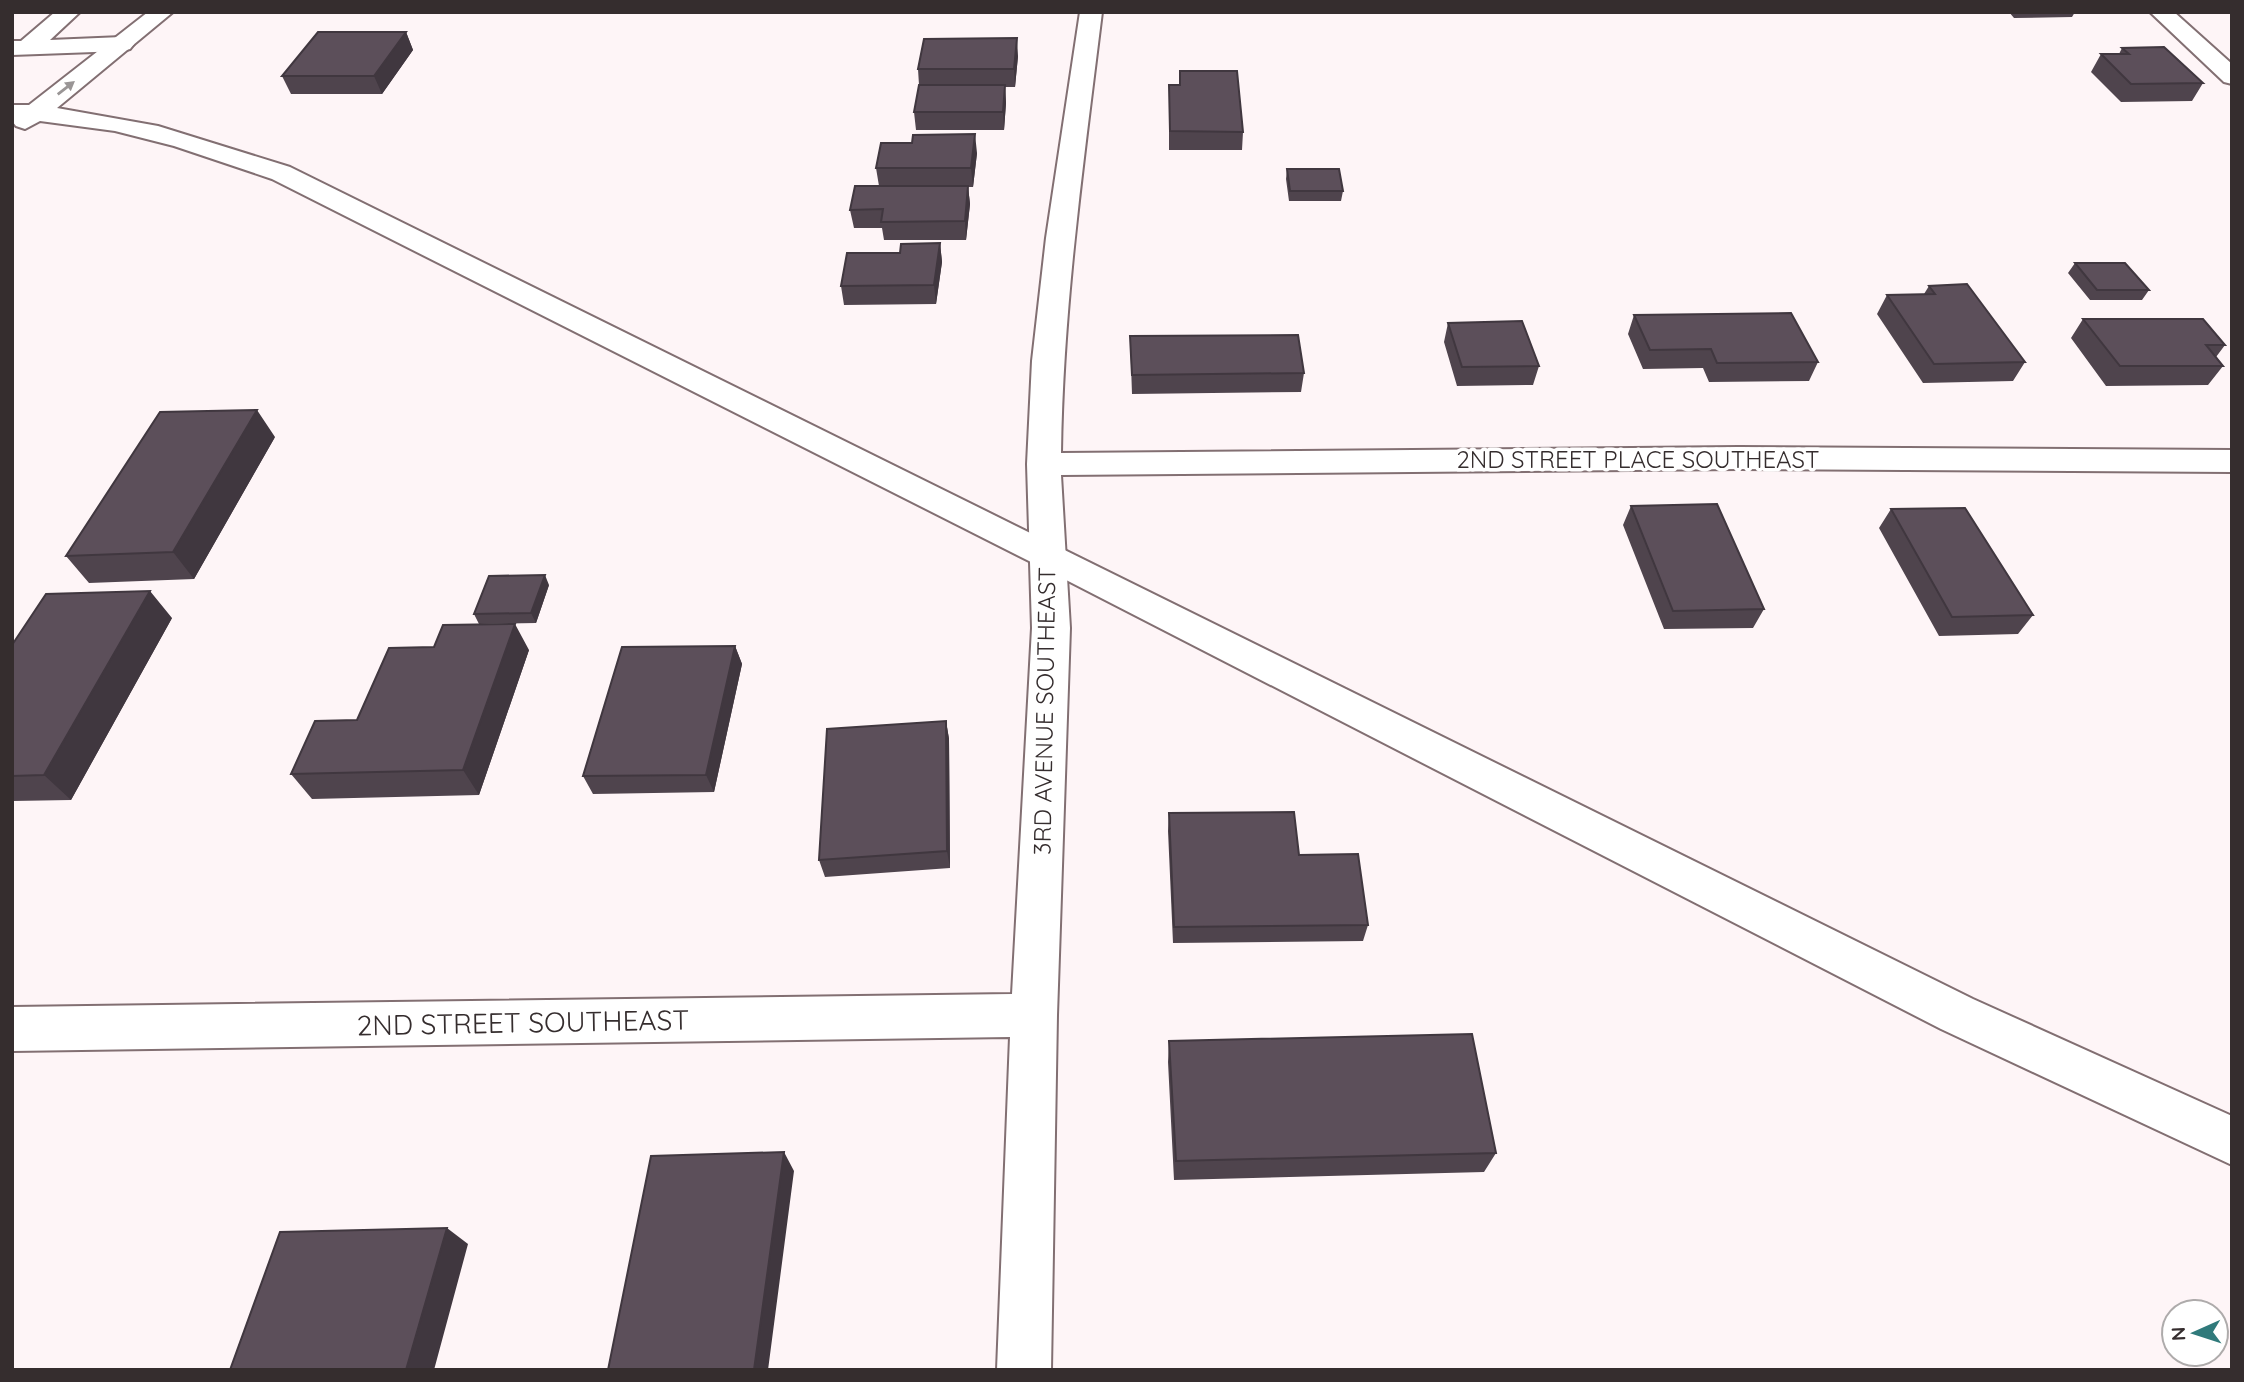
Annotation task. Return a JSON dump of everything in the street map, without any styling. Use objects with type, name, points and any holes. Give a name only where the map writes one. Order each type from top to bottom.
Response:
[{"type":"street","points":[[19,48],[69,12]]},
{"type":"street","points":[[20,118],[162,12]]},
{"type":"street","name":"3RD AVENUE SOUTHEAST","points":[[1024,1370],[1034,1015],[1051,628],[1044,464],[1048,361],[1060,238],[1091,12]]},
{"type":"street","points":[[2161,12],[2232,77]]},
{"type":"street","points":[[19,48],[122,44]]},
{"type":"street","points":[[20,118],[167,136],[281,173],[1945,1007],[2232,1141]]},
{"type":"street","name":"2ND STREET PLACE SOUTHEAST","points":[[1044,464],[1726,458],[2232,461]]},
{"type":"street","name":"2ND STREET SOUTHEAST","points":[[12,1029],[1034,1015]]},
{"type":"building","points":[[318,32],[406,32],[374,76],[282,76]]},
{"type":"building","points":[[1017,38],[1014,69],[918,69],[924,39]]},
{"type":"building","points":[[2164,47],[2203,83],[2131,84],[2101,54],[2129,54],[2122,48]]},
{"type":"building","points":[[1180,71],[1237,71],[1243,132],[1170,131],[1169,85],[1180,85]]},
{"type":"building","points":[[919,85],[1005,85],[1003,112],[914,112]]},
{"type":"building","points":[[975,134],[971,168],[876,168],[881,143],[912,143],[913,135]]},
{"type":"building","points":[[1287,169],[1339,169],[1343,191],[1290,191]]},
{"type":"building","points":[[855,186],[968,186],[965,221],[881,222],[883,209],[850,210]]},
{"type":"building","points":[[940,243],[934,285],[841,286],[847,253],[900,253],[901,244]]},
{"type":"building","points":[[2075,263],[2125,263],[2149,290],[2097,290]]},
{"type":"building","points":[[1967,284],[2025,362],[1934,364],[1887,295],[1935,294],[1929,286]]},
{"type":"building","points":[[1791,313],[1818,362],[1717,363],[1711,349],[1650,350],[1634,315]]},
{"type":"building","points":[[2083,319],[2203,319],[2225,345],[2206,345],[2223,366],[2120,366]]},
{"type":"building","points":[[1522,321],[1539,366],[1462,367],[1448,323]]},
{"type":"building","points":[[1298,335],[1304,373],[1132,375],[1130,336]]},
{"type":"building","points":[[257,410],[173,552],[66,556],[160,412]]},
{"type":"building","points":[[1717,504],[1764,609],[1673,611],[1631,506]]},
{"type":"building","points":[[1965,508],[2033,615],[1952,617],[1891,509]]},
{"type":"building","points":[[545,575],[531,613],[474,614],[489,576]]},
{"type":"building","points":[[150,591],[44,775],[12,776],[12,645],[46,594]]},
{"type":"building","points":[[515,624],[463,770],[291,774],[315,721],[357,720],[389,648],[434,647],[443,625]]},
{"type":"building","points":[[735,646],[706,775],[583,776],[622,647]]},
{"type":"building","points":[[946,721],[947,851],[819,860],[827,729]]},
{"type":"building","points":[[1294,812],[1299,855],[1358,854],[1368,925],[1174,927],[1169,813]]},
{"type":"building","points":[[1472,1034],[1496,1153],[1176,1161],[1169,1041]]},
{"type":"building","points":[[784,1152],[754,1370],[608,1370],[651,1156]]},
{"type":"building","points":[[447,1228],[406,1370],[230,1370],[280,1232]]}]
